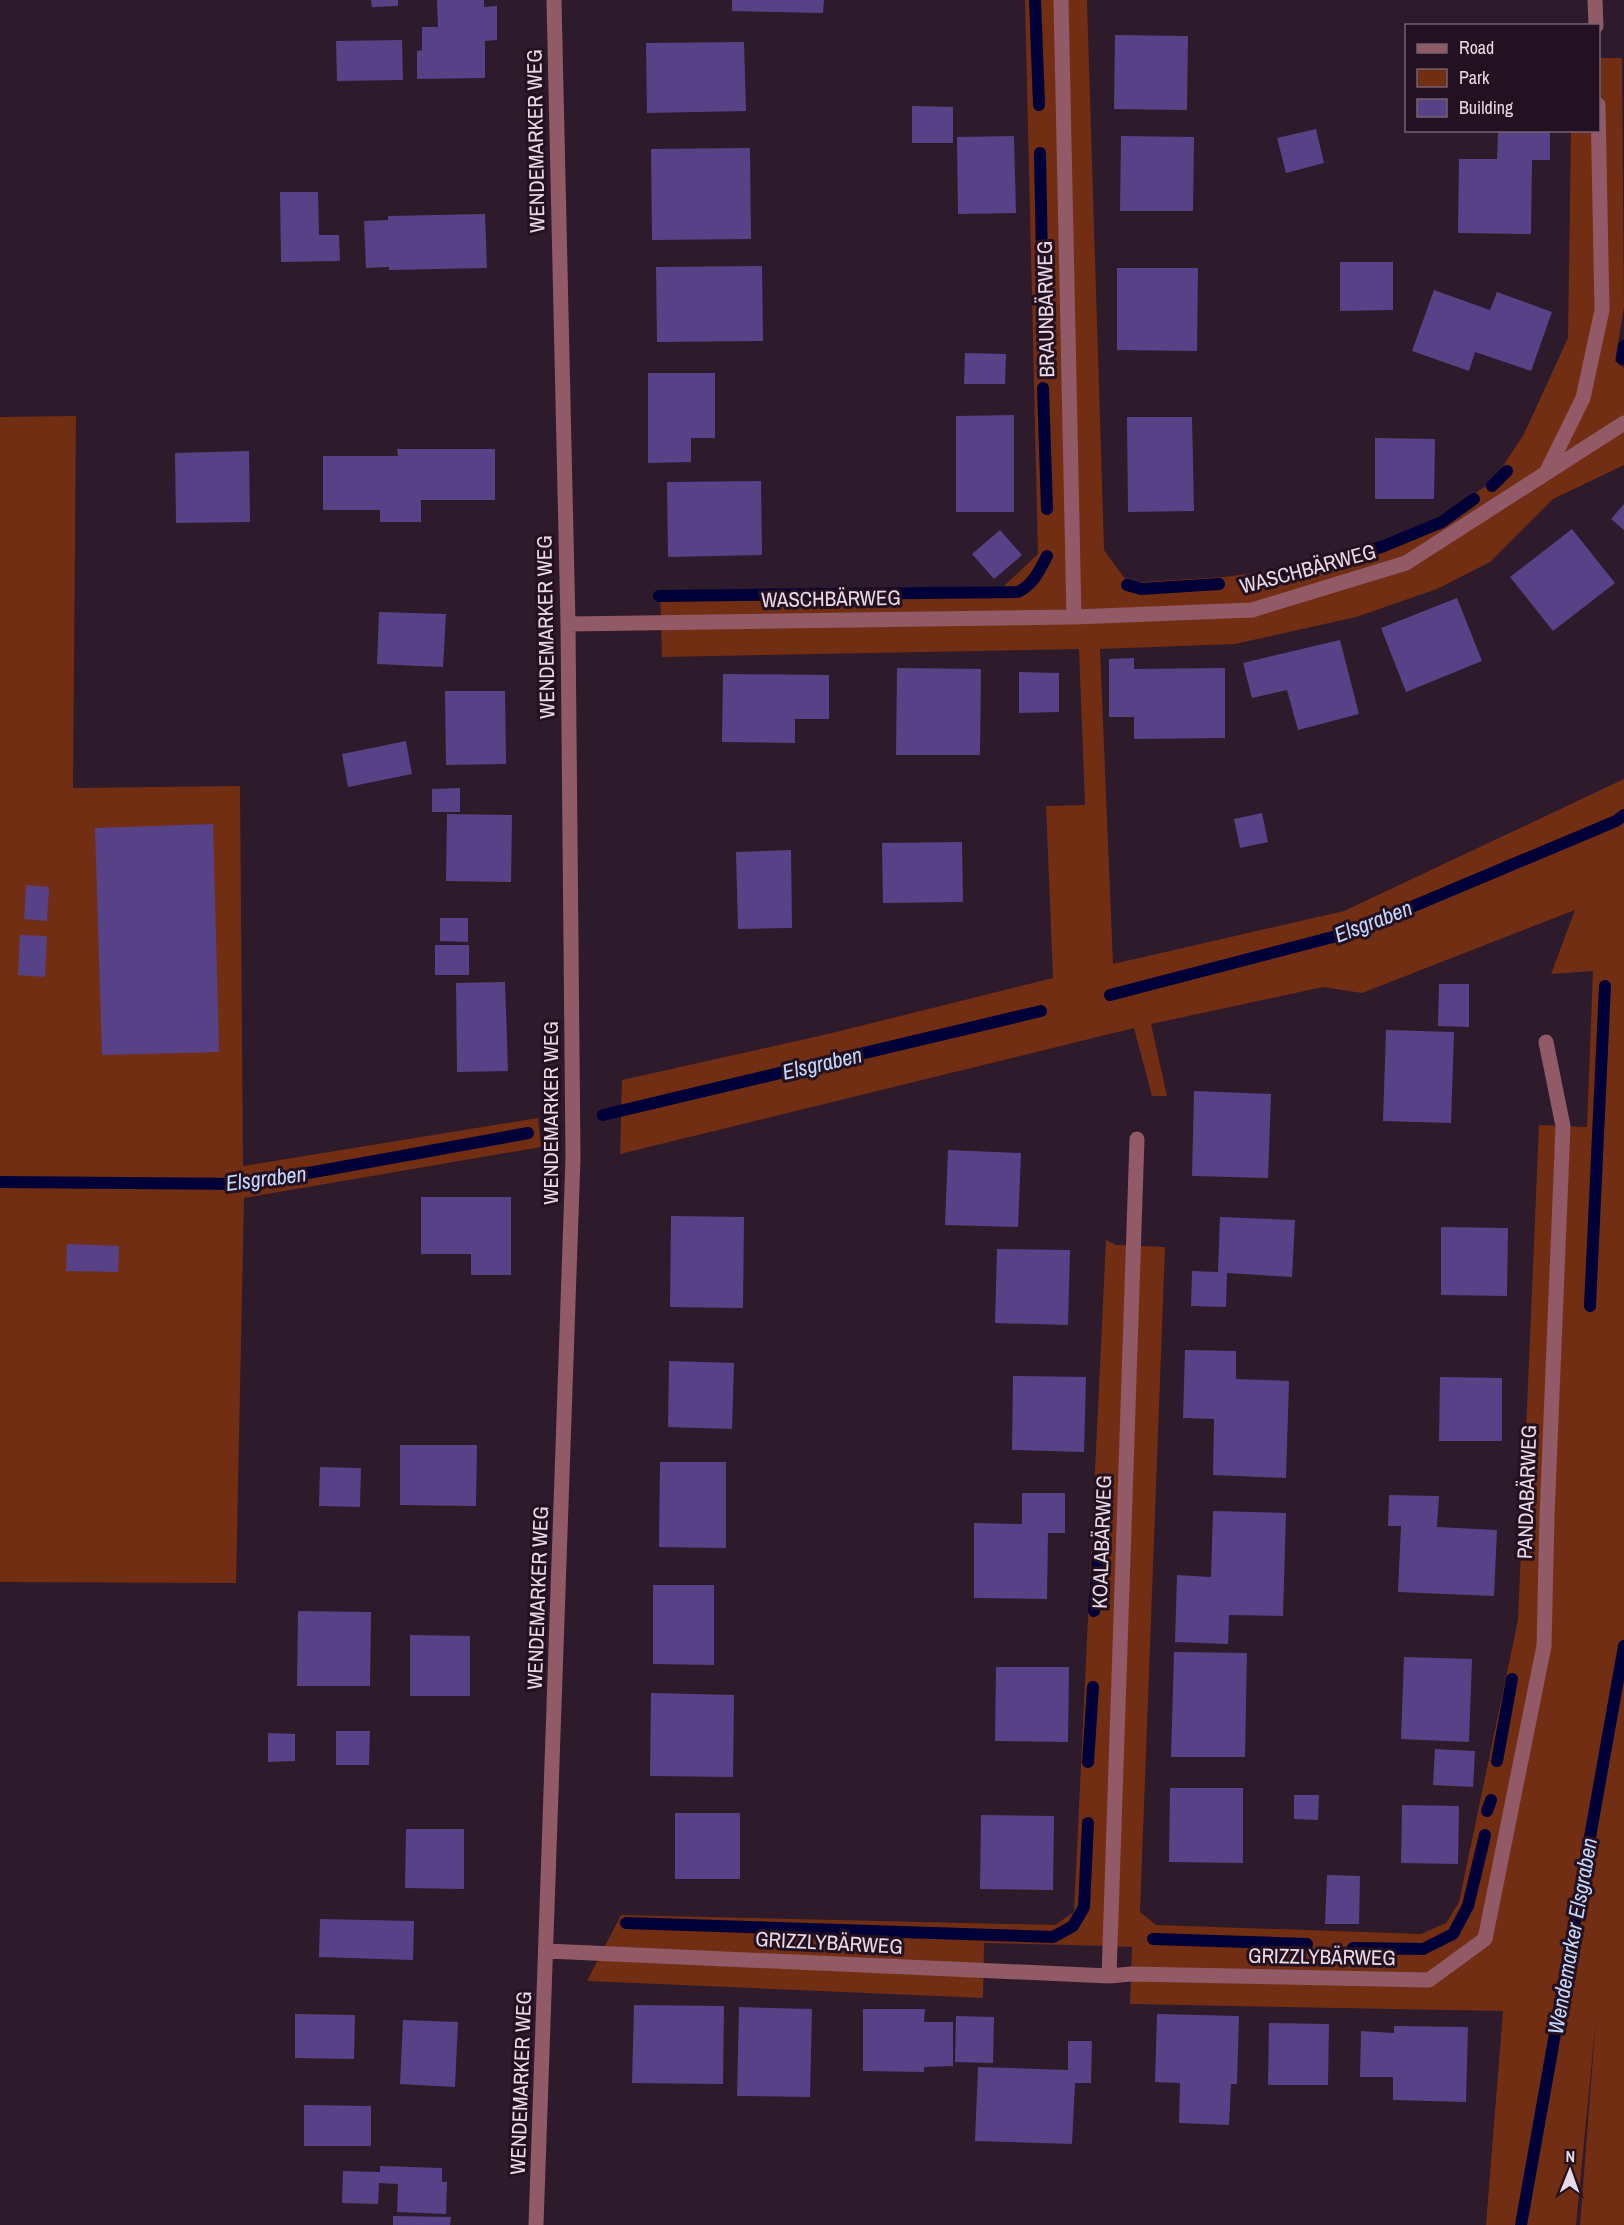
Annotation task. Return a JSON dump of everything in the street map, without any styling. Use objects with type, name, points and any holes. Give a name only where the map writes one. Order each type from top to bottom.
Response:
[{"type":"street","name":"WENDEMARKER WEG","points":[[536,2225],[573,1158],[568,624],[554,0]]},
{"type":"street","name":"BRAUNBÄRWEG","points":[[1061,0],[1074,617]]},
{"type":"street","points":[[1595,0],[1596,24]]},
{"type":"street","points":[[1546,473],[1583,398],[1602,309],[1599,132]]},
{"type":"street","name":"WASCHBÄRWEG","points":[[568,624],[1074,617],[1252,610],[1406,563],[1624,423]]},
{"type":"street","name":"PANDABÄRWEG","points":[[1485,1939],[1544,1646],[1563,1126],[1546,1042]]},
{"type":"street","name":"KOALABÄRWEG","points":[[1110,1976],[1115,1761],[1137,1139]]},
{"type":"street","name":"GRIZZLYBÄRWEG","points":[[547,1951],[1110,1976],[1131,1974],[1429,1980],[1485,1939]]},
{"type":"green space","points":[[1025,0],[1087,0],[1104,550],[1128,583],[1225,577],[1308,565],[1383,542],[1438,519],[1493,481],[1524,434],[1568,338],[1571,132],[1600,132],[1600,58],[1622,58],[1624,307],[1615,361],[1624,368],[1624,465],[1553,499],[1490,562],[1437,589],[1356,617],[1235,644],[1100,649],[1113,964],[1344,911],[1624,779],[1624,2225],[1580,2225],[1596,2018],[1576,2225],[1486,2225],[1503,2011],[1130,2004],[1132,1947],[1111,1946],[984,1943],[983,1998],[587,1981],[621,1915],[1055,1925],[1074,1912],[1106,1240],[1116,1245],[1165,1247],[1140,1912],[1156,1925],[1421,1934],[1446,1923],[1459,1902],[1518,1620],[1539,1125],[1587,1127],[1593,971],[1551,974],[1575,910],[1362,993],[1323,987],[1151,1024],[1167,1096],[1152,1096],[1134,1028],[620,1154],[622,1080],[832,1033],[1053,978],[1046,806],[1085,805],[1079,649],[662,657],[660,591],[1004,586],[1038,554]]},
{"type":"green space","points":[[76,416],[73,788],[240,786],[243,1166],[538,1118],[541,1147],[244,1198],[236,1583],[0,1582],[0,417]]},
{"type":"building","points":[[371,0],[398,0],[398,6],[372,7]]},
{"type":"building","points":[[437,0],[484,0],[484,7],[497,6],[497,40],[485,41],[485,78],[417,79],[417,51],[422,50],[422,27],[438,27]]},
{"type":"building","points":[[732,0],[824,0],[823,13],[732,11]]},
{"type":"building","points":[[1115,35],[1188,36],[1187,110],[1114,109]]},
{"type":"building","points":[[402,40],[403,80],[337,81],[336,41]]},
{"type":"building","points":[[744,42],[746,111],[647,113],[646,43]]},
{"type":"building","points":[[912,106],[953,107],[953,143],[912,143]]},
{"type":"building","points":[[1316,129],[1324,163],[1286,173],[1277,138]]},
{"type":"building","points":[[1498,132],[1550,132],[1550,160],[1532,160],[1531,234],[1458,233],[1459,159],[1497,159]]},
{"type":"building","points":[[1014,136],[1016,213],[958,214],[957,137]]},
{"type":"building","points":[[1121,136],[1194,137],[1193,211],[1120,211]]},
{"type":"building","points":[[750,148],[751,239],[652,240],[651,149]]},
{"type":"building","points":[[280,192],[318,192],[319,235],[339,235],[340,261],[281,262]]},
{"type":"building","points":[[485,214],[487,268],[389,270],[389,267],[366,268],[364,221],[388,220],[388,216]]},
{"type":"building","points":[[1340,262],[1393,262],[1393,310],[1340,311]]},
{"type":"building","points":[[762,266],[763,341],[657,342],[656,267]]},
{"type":"building","points":[[1117,268],[1198,268],[1197,351],[1117,350]]},
{"type":"building","points":[[1434,290],[1490,310],[1497,292],[1552,312],[1531,371],[1475,352],[1469,371],[1412,351]]},
{"type":"building","points":[[965,353],[1006,354],[1005,384],[964,384]]},
{"type":"building","points":[[648,373],[715,373],[715,438],[691,438],[691,462],[648,463]]},
{"type":"building","points":[[1014,415],[1014,512],[956,512],[956,416]]},
{"type":"building","points":[[1127,417],[1192,417],[1194,511],[1128,512]]},
{"type":"building","points":[[1375,438],[1435,439],[1434,499],[1375,499]]},
{"type":"building","points":[[397,449],[495,449],[495,500],[421,500],[421,522],[380,522],[380,510],[323,510],[323,456],[398,456]]},
{"type":"building","points":[[249,451],[250,522],[176,523],[175,453]]},
{"type":"building","points":[[761,481],[762,555],[668,557],[667,482]]},
{"type":"building","points":[[1624,504],[1624,530],[1611,519]]},
{"type":"building","points":[[1572,529],[1615,583],[1553,631],[1510,577]]},
{"type":"building","points":[[1000,530],[1022,555],[994,579],[972,554]]},
{"type":"building","points":[[1457,598],[1482,661],[1406,692],[1381,628]]},
{"type":"building","points":[[379,612],[446,614],[443,667],[377,664]]},
{"type":"building","points":[[1340,640],[1359,714],[1298,730],[1287,690],[1252,698],[1243,663]]},
{"type":"building","points":[[1134,658],[1134,669],[1225,668],[1225,738],[1134,739],[1134,717],[1109,717],[1109,659]]},
{"type":"building","points":[[897,668],[981,669],[980,755],[896,755]]},
{"type":"building","points":[[1019,672],[1059,673],[1059,712],[1019,713]]},
{"type":"building","points":[[723,674],[829,675],[829,719],[795,719],[795,743],[722,742]]},
{"type":"building","points":[[445,691],[505,691],[506,764],[446,765]]},
{"type":"building","points":[[406,741],[412,774],[348,787],[342,754]]},
{"type":"building","points":[[460,788],[460,812],[432,812],[432,789]]},
{"type":"building","points":[[1262,813],[1268,842],[1240,848],[1234,819]]},
{"type":"building","points":[[447,814],[512,815],[511,882],[446,881]]},
{"type":"building","points":[[213,824],[219,1052],[102,1055],[95,828]]},
{"type":"building","points":[[962,842],[963,902],[883,903],[882,843]]},
{"type":"building","points":[[791,850],[792,928],[738,929],[736,852]]},
{"type":"building","points":[[26,885],[49,887],[47,921],[24,919]]},
{"type":"building","points":[[440,918],[468,918],[468,942],[440,941]]},
{"type":"building","points":[[20,935],[47,936],[45,977],[18,975]]},
{"type":"building","points":[[435,945],[469,945],[469,975],[435,975]]},
{"type":"building","points":[[505,982],[508,1071],[457,1072],[456,983]]},
{"type":"building","points":[[1439,984],[1469,984],[1469,1027],[1438,1026]]},
{"type":"building","points":[[1386,1030],[1454,1032],[1451,1123],[1383,1121]]},
{"type":"building","points":[[1194,1091],[1271,1094],[1268,1178],[1192,1176]]},
{"type":"building","points":[[948,1150],[1021,1153],[1018,1227],[945,1225]]},
{"type":"building","points":[[421,1197],[511,1197],[511,1275],[471,1275],[471,1254],[421,1254]]},
{"type":"building","points":[[671,1216],[744,1217],[743,1308],[670,1307]]},
{"type":"building","points":[[1220,1217],[1295,1220],[1292,1277],[1227,1273],[1226,1307],[1191,1306],[1192,1271],[1218,1272]]},
{"type":"building","points":[[1441,1227],[1508,1228],[1507,1296],[1441,1295]]},
{"type":"building","points":[[67,1244],[119,1246],[118,1272],[66,1271]]},
{"type":"building","points":[[997,1249],[1070,1250],[1068,1325],[995,1323]]},
{"type":"building","points":[[1185,1350],[1236,1351],[1236,1379],[1289,1381],[1286,1478],[1213,1475],[1214,1419],[1183,1418]]},
{"type":"building","points":[[669,1361],[734,1363],[732,1429],[668,1427]]},
{"type":"building","points":[[1013,1376],[1086,1377],[1084,1452],[1012,1450]]},
{"type":"building","points":[[1440,1377],[1502,1378],[1502,1441],[1439,1441]]},
{"type":"building","points":[[400,1445],[477,1445],[476,1506],[400,1505]]},
{"type":"building","points":[[660,1462],[726,1462],[726,1548],[659,1547]]},
{"type":"building","points":[[320,1467],[361,1468],[360,1507],[319,1506]]},
{"type":"building","points":[[1022,1493],[1065,1493],[1065,1533],[1048,1533],[1047,1599],[974,1598],[974,1523],[1022,1524]]},
{"type":"building","points":[[1389,1495],[1439,1496],[1437,1527],[1497,1530],[1494,1596],[1398,1592],[1401,1526],[1388,1526]]},
{"type":"building","points":[[1213,1511],[1286,1513],[1283,1616],[1229,1615],[1228,1644],[1175,1642],[1177,1575],[1211,1577]]},
{"type":"building","points":[[653,1585],[714,1585],[714,1665],[653,1664]]},
{"type":"building","points":[[298,1611],[371,1612],[370,1686],[297,1686]]},
{"type":"building","points":[[410,1635],[470,1636],[470,1696],[410,1696]]},
{"type":"building","points":[[1174,1652],[1247,1653],[1245,1757],[1171,1757]]},
{"type":"building","points":[[1404,1657],[1472,1659],[1469,1742],[1401,1739]]},
{"type":"building","points":[[996,1667],[1069,1667],[1068,1742],[995,1741]]},
{"type":"building","points":[[651,1693],[734,1695],[733,1777],[650,1776]]},
{"type":"building","points":[[336,1731],[370,1731],[369,1765],[336,1765]]},
{"type":"building","points":[[268,1733],[295,1734],[295,1761],[268,1762]]},
{"type":"building","points":[[1435,1749],[1475,1751],[1473,1787],[1433,1785]]},
{"type":"building","points":[[1170,1788],[1243,1788],[1243,1863],[1169,1862]]},
{"type":"building","points":[[1294,1795],[1319,1795],[1318,1820],[1294,1819]]},
{"type":"building","points":[[1402,1805],[1459,1806],[1458,1864],[1401,1863]]},
{"type":"building","points":[[675,1813],[740,1813],[740,1879],[675,1879]]},
{"type":"building","points":[[981,1815],[1054,1816],[1053,1890],[980,1889]]},
{"type":"building","points":[[406,1829],[464,1829],[464,1889],[405,1888]]},
{"type":"building","points":[[1327,1875],[1360,1876],[1359,1924],[1325,1924]]},
{"type":"building","points":[[320,1919],[414,1921],[413,1960],[319,1957]]},
{"type":"building","points":[[634,2005],[724,2006],[723,2084],[632,2083]]},
{"type":"building","points":[[739,2007],[812,2009],[810,2097],[737,2096]]},
{"type":"building","points":[[863,2009],[925,2009],[924,2022],[953,2022],[953,2066],[924,2067],[924,2072],[863,2071]]},
{"type":"building","points":[[295,2014],[355,2015],[354,2059],[295,2058]]},
{"type":"building","points":[[1157,2014],[1239,2016],[1237,2084],[1231,2084],[1229,2125],[1179,2123],[1180,2083],[1155,2082]]},
{"type":"building","points":[[956,2016],[994,2017],[993,2063],[955,2062]]},
{"type":"building","points":[[403,2020],[458,2022],[455,2087],[400,2084]]},
{"type":"building","points":[[1269,2023],[1329,2024],[1328,2085],[1268,2085]]},
{"type":"building","points":[[1394,2026],[1468,2027],[1466,2102],[1393,2100],[1393,2077],[1360,2077],[1361,2031],[1394,2033]]},
{"type":"building","points":[[1068,2041],[1092,2041],[1091,2083],[1075,2083],[1072,2144],[975,2141],[978,2067],[1068,2070]]},
{"type":"building","points":[[304,2105],[371,2106],[371,2146],[304,2146]]},
{"type":"building","points":[[380,2166],[442,2168],[442,2182],[447,2182],[446,2214],[397,2212],[398,2184],[379,2183],[378,2204],[342,2203],[343,2171],[380,2172]]},
{"type":"building","points":[[393,2216],[451,2217],[450,2225],[393,2225]]},
{"type":"waterway","points":[[1035,0],[1039,105]]},
{"type":"waterway","points":[[1040,153],[1043,313]]},
{"type":"waterway","points":[[1622,359],[1624,346]]},
{"type":"waterway","points":[[1043,388],[1047,509]]},
{"type":"waterway","points":[[1492,486],[1507,471]]},
{"type":"waterway","points":[[1285,572],[1327,565],[1384,546],[1442,522],[1474,499]]},
{"type":"waterway","points":[[659,596],[1018,592],[1032,581],[1047,556]]},
{"type":"waterway","points":[[1127,585],[1141,589],[1219,584]]},
{"type":"waterway","name":"Elsgraben","points":[[1110,995],[1352,932],[1616,821],[1624,815]]},
{"type":"waterway","points":[[1590,1306],[1605,986]]},
{"type":"waterway","name":"Elsgraben","points":[[603,1115],[1041,1011]]},
{"type":"waterway","name":"Elsgraben","points":[[0,1182],[248,1184],[528,1133]]},
{"type":"waterway","points":[[1094,1611],[1099,1540]]},
{"type":"waterway","name":"Wendemarker Elsgraben","points":[[1521,2225],[1624,1646]]},
{"type":"waterway","points":[[1497,1761],[1512,1679]]},
{"type":"waterway","points":[[1088,1762],[1093,1687]]},
{"type":"waterway","points":[[1487,1811],[1491,1800]]},
{"type":"waterway","points":[[626,1923],[1053,1937],[1073,1926],[1084,1907],[1088,1823]]},
{"type":"waterway","points":[[1353,1948],[1423,1949],[1453,1934],[1468,1906],[1485,1835]]},
{"type":"waterway","points":[[1153,1939],[1307,1944]]}]
